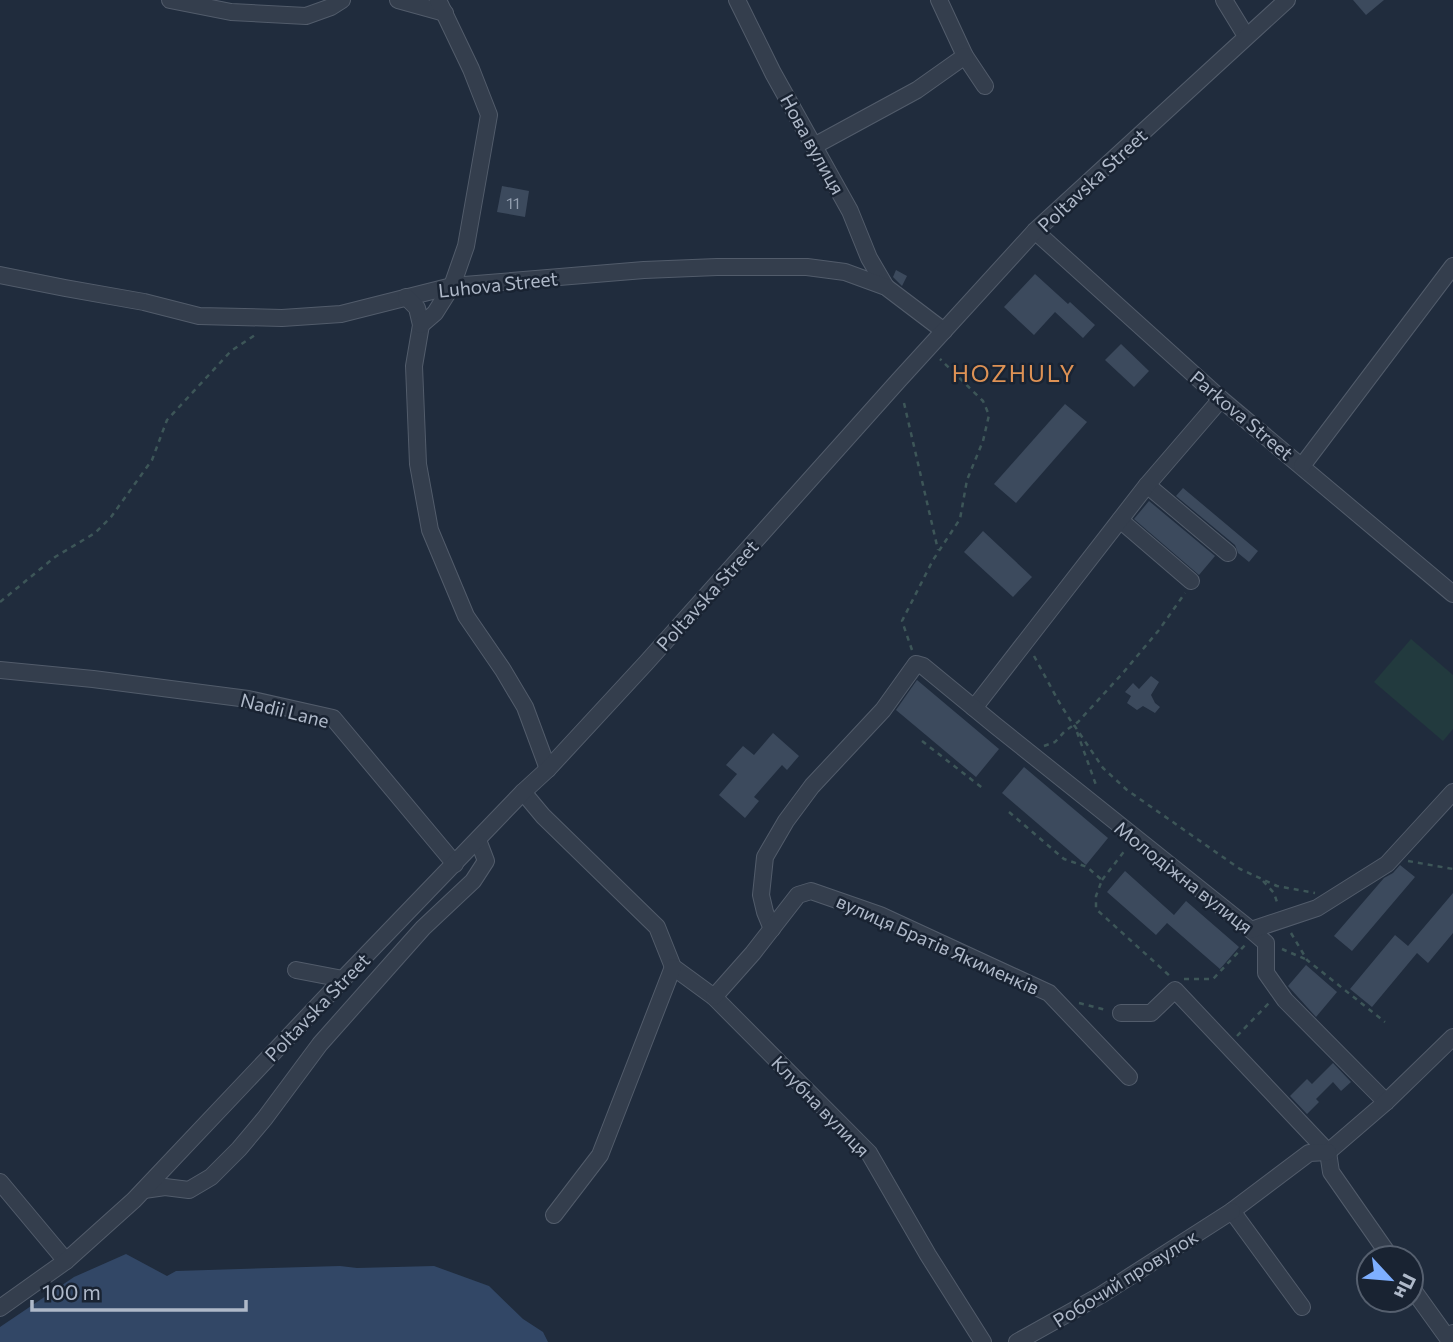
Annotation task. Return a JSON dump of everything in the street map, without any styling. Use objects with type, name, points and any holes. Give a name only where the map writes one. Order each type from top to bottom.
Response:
[{"type":"street","points":[[170,0],[231,12],[306,16],[342,0]]},
{"type":"street","points":[[398,0],[441,7],[471,69],[489,115],[466,246],[452,286],[435,313],[421,325]]},
{"type":"street","name":"Нова вулиця","points":[[737,0],[773,73],[850,211],[869,258],[887,287]]},
{"type":"street","points":[[939,0],[965,56],[985,86]]},
{"type":"street","points":[[1224,0],[1246,36]]},
{"type":"street","name":"Poltavska Street","points":[[0,1308],[66,1261],[139,1195],[343,979],[548,769],[1035,231],[1287,0]]},
{"type":"street","points":[[814,145],[917,90],[965,56]]},
{"type":"street","name":"Parkova Street","points":[[1035,231],[1221,399],[1453,594]]},
{"type":"street","points":[[1302,466],[1453,266]]},
{"type":"street","name":"Luhova Street","points":[[0,275],[144,302],[199,316],[282,318],[341,314],[452,286],[644,270],[807,267],[845,272],[887,287],[944,331]]},
{"type":"street","points":[[406,297],[417,308],[421,325],[414,366],[418,464],[430,530],[466,616],[525,707],[548,769]]},
{"type":"street","points":[[974,708],[1147,485],[1221,399]]},
{"type":"street","points":[[1147,485],[1228,554]]},
{"type":"street","points":[[1120,520],[1191,581]]},
{"type":"street","points":[[772,929],[761,895],[765,857],[786,821],[812,786],[883,710],[916,664]]},
{"type":"street","name":"Молодіжна вулиця","points":[[916,664],[923,666],[1257,935],[1266,973],[1285,1000],[1386,1102]]},
{"type":"street","name":"Nadii Lane","points":[[0,670],[248,699],[333,718],[455,864]]},
{"type":"street","points":[[523,792],[543,816],[657,927],[673,967],[600,1155],[554,1215]]},
{"type":"street","points":[[1257,935],[1283,919],[1317,908],[1387,864],[1453,792]]},
{"type":"street","points":[[139,1195],[165,1187],[189,1190],[211,1177],[239,1149],[320,1044],[423,928],[473,881],[486,861],[478,840]]},
{"type":"street","name":"вулиця Братів Якименків","points":[[714,996],[753,953],[798,895],[811,891],[880,915],[1049,993],[1129,1077]]},
{"type":"street","name":"Клубна вулиця","points":[[673,967],[714,996],[869,1153],[928,1255],[983,1342]]},
{"type":"street","points":[[296,970],[343,979]]},
{"type":"street","points":[[1121,1013],[1152,1013],[1175,989],[1328,1152],[1331,1172],[1381,1244]]},
{"type":"street","points":[[1328,1152],[1386,1102],[1453,1037]]},
{"type":"street","name":"Робочий провулок","points":[[1017,1342],[1101,1295],[1232,1211],[1310,1153],[1328,1152]]},
{"type":"street","points":[[0,1182],[66,1261]]},
{"type":"street","points":[[1232,1211],[1302,1307]]},
{"type":"street","points":[[1425,1307],[1447,1338],[1453,1333]]},
{"type":"path","points":[[0,602],[54,557],[95,533],[111,517],[152,460],[167,420],[231,351],[261,331]]},
{"type":"path","points":[[916,664],[902,621],[933,560],[960,519],[967,480],[983,441],[989,415],[983,401],[940,359]]},
{"type":"path","points":[[904,403],[939,552]]},
{"type":"path","points":[[1027,751],[1055,742],[1074,725],[1159,630],[1191,581]]},
{"type":"path","points":[[1026,640],[1074,725],[1103,768],[1127,790],[1240,869],[1277,886],[1336,896]]},
{"type":"path","points":[[1074,725],[1097,790]]},
{"type":"path","points":[[922,741],[985,790]]},
{"type":"path","points":[[1009,812],[1064,859],[1087,867],[1102,880]]},
{"type":"path","points":[[1136,838],[1102,880],[1096,896],[1096,909],[1173,979],[1213,979],[1257,935],[1307,960],[1385,1022]]},
{"type":"path","points":[[1392,858],[1453,869]]},
{"type":"path","points":[[1261,878],[1273,892],[1283,919],[1307,960]]},
{"type":"path","points":[[1227,1046],[1279,992]]},
{"type":"path","points":[[1074,1001],[1121,1013]]},
{"type":"green space","points":[[1411,639],[1453,675],[1453,729],[1443,741],[1374,682]]},
{"type":"water","points":[[126,1254],[167,1276],[176,1271],[434,1266],[489,1286],[523,1319],[543,1332],[548,1342],[0,1342],[0,1327],[74,1277]]},
{"type":"building","points":[[1353,0],[1384,0],[1366,15]]},
{"type":"building","points":[[502,186],[529,191],[525,217],[497,212]]},
{"type":"building","points":[[896,270],[907,276],[902,286],[893,277]]},
{"type":"building","points":[[1035,274],[1095,325],[1083,338],[1055,312],[1034,335],[1004,307]]},
{"type":"building","points":[[1121,344],[1149,371],[1134,387],[1105,360]]},
{"type":"building","points":[[1065,404],[1087,422],[1016,503],[994,484]]},
{"type":"building","points":[[1183,488],[1258,551],[1249,562],[1238,553],[1235,545],[1176,496]]},
{"type":"building","points":[[1149,501],[1215,556],[1199,575],[1134,519]]},
{"type":"building","points":[[983,531],[1032,577],[1013,597],[964,552]]},
{"type":"building","points":[[1151,676],[1159,682],[1151,695],[1160,707],[1155,713],[1143,706],[1137,710],[1127,703],[1131,696],[1125,692],[1133,683],[1139,689]]},
{"type":"building","points":[[917,680],[999,749],[976,777],[896,710]]},
{"type":"building","points":[[773,733],[799,756],[787,770],[782,765],[754,797],[759,801],[745,818],[719,795],[737,774],[726,765],[743,746],[754,755]]},
{"type":"building","points":[[1024,767],[1108,838],[1086,865],[1002,793]]},
{"type":"building","points":[[1400,865],[1415,877],[1352,951],[1334,936],[1384,878]]},
{"type":"building","points":[[1125,871],[1174,915],[1186,901],[1239,947],[1220,969],[1167,923],[1156,935],[1107,892]]},
{"type":"building","points":[[1453,893],[1453,933],[1428,963],[1417,953],[1372,1007],[1350,989],[1395,935],[1408,946]]},
{"type":"building","points":[[1306,965],[1337,992],[1316,1017],[1288,986]]},
{"type":"building","points":[[1333,1063],[1351,1082],[1341,1091],[1333,1082],[1316,1099],[1319,1102],[1307,1114],[1290,1096],[1307,1079],[1312,1084]]},
{"type":"district","name":"HOZHULY","points":[[1014,373]]}]
